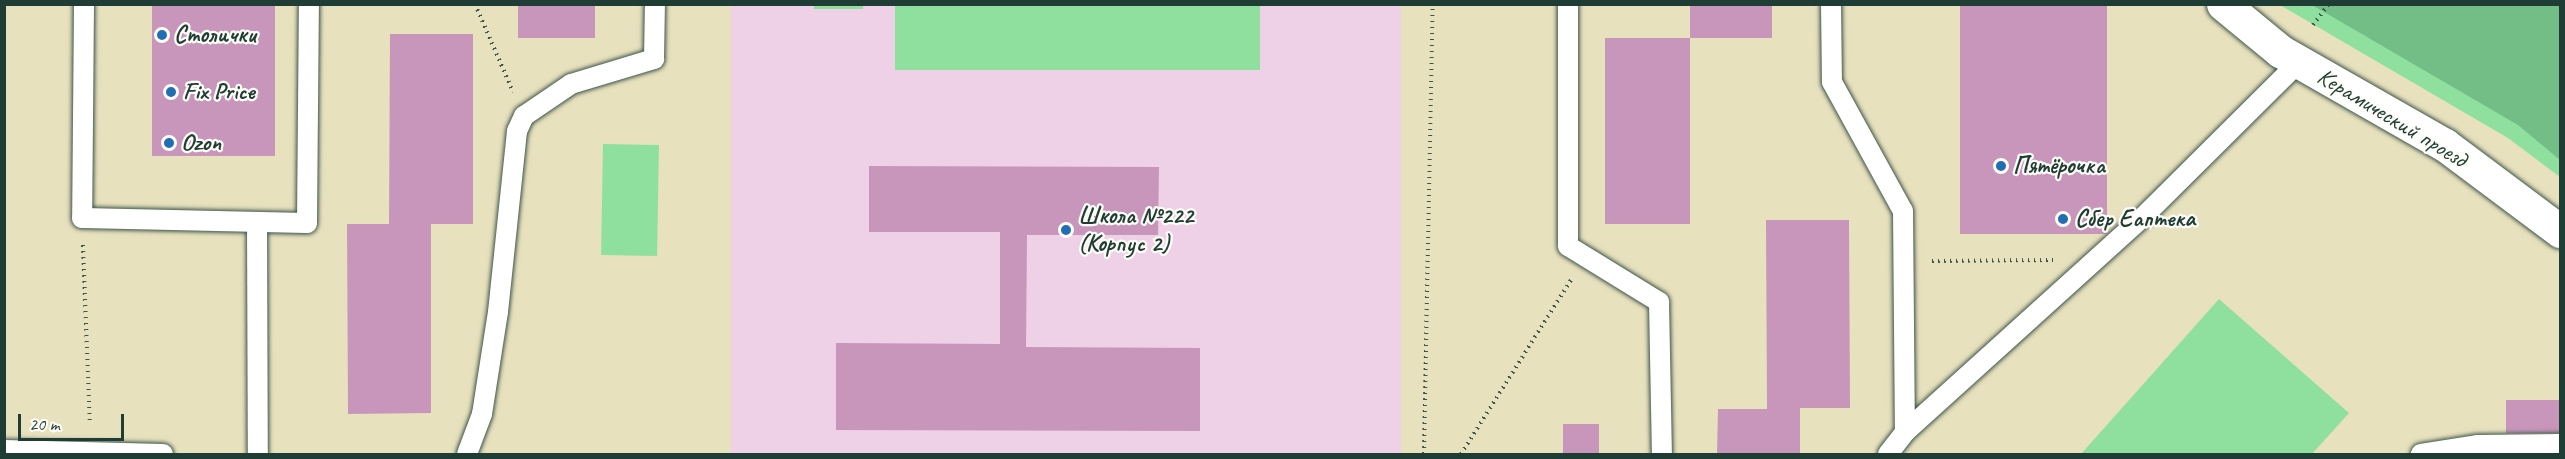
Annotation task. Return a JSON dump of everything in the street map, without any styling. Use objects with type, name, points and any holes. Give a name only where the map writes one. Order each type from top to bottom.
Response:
[{"type":"street","name":"Керамический проезд","points":[[2223,4],[2298,63],[2445,145],[2560,231]]},
{"type":"lane","points":[[84,4],[82,218],[307,223],[309,4]]},
{"type":"lane","points":[[467,454],[482,414],[498,312],[517,131],[524,116],[571,84],[654,59],[655,4]]},
{"type":"lane","points":[[1568,4],[1568,246],[1659,302],[1662,454]]},
{"type":"lane","points":[[1832,4],[1832,82],[1903,211],[1905,432]]},
{"type":"lane","points":[[1888,454],[1905,432],[2096,259],[2298,63]]},
{"type":"lane","points":[[257,222],[258,454]]},
{"type":"lane","points":[[2421,454],[2478,445],[2560,444]]},
{"type":"lane","points":[[4,450],[163,454]]},
{"type":"path","points":[[475,4],[524,116]]},
{"type":"path","points":[[1424,454],[1433,4]]},
{"type":"path","points":[[2313,25],[2329,4]]},
{"type":"path","points":[[82,218],[91,453]]},
{"type":"path","points":[[1461,454],[1586,257]]},
{"type":"path","points":[[1903,261],[2096,259]]},
{"type":"shaded area","name":"Школа №222 (Корпус 2)","points":[[731,5],[1401,5],[1401,454],[731,454]]},
{"type":"green space","points":[[814,5],[863,5],[863,9],[814,9]]},
{"type":"green space","points":[[895,5],[1260,5],[1260,70],[895,70]]},
{"type":"green space","points":[[2280,5],[2560,5],[2560,177],[2508,138]]},
{"type":"green space","points":[[2312,5],[2560,5],[2560,160],[2518,125]]},
{"type":"green space","points":[[603,144],[659,145],[657,256],[601,255]]},
{"type":"green space","points":[[2219,299],[2349,413],[2312,454],[2081,454]]},
{"type":"building","points":[[152,4],[275,4],[275,156],[152,156]]},
{"type":"building","points":[[1690,4],[1772,4],[1772,38],[1690,38]]},
{"type":"building","points":[[1960,4],[2107,4],[2107,234],[1960,234]]},
{"type":"building","points":[[518,5],[595,5],[595,38],[518,38]]},
{"type":"building","points":[[390,34],[473,34],[473,224],[431,224],[431,413],[348,414],[347,224],[389,224]]},
{"type":"building","points":[[1605,38],[1690,38],[1690,224],[1605,224]]},
{"type":"building","points":[[869,166],[1159,167],[1158,235],[1027,235],[1026,347],[1200,348],[1200,431],[836,430],[836,343],[1000,344],[1000,232],[869,232]]},
{"type":"building","points":[[1766,220],[1849,220],[1850,408],[1800,408],[1800,454],[1717,454],[1718,409],[1767,409]]},
{"type":"building","points":[[2506,400],[2560,400],[2560,433],[2506,433]]},
{"type":"building","points":[[1563,424],[1599,424],[1599,454],[1563,454]]},
{"type":"place","name":"Столички","points":[[162,35]]},
{"type":"place","name":"Fix Price","points":[[171,92]]},
{"type":"place","name":"Ozon","points":[[169,143]]},
{"type":"place","name":"Пятёрочка","points":[[2001,166]]},
{"type":"place","name":"Сбер Еаптека","points":[[2063,219]]},
{"type":"place","name":"Школа №222 (Корпус 2)","points":[[1066,230]]}]
